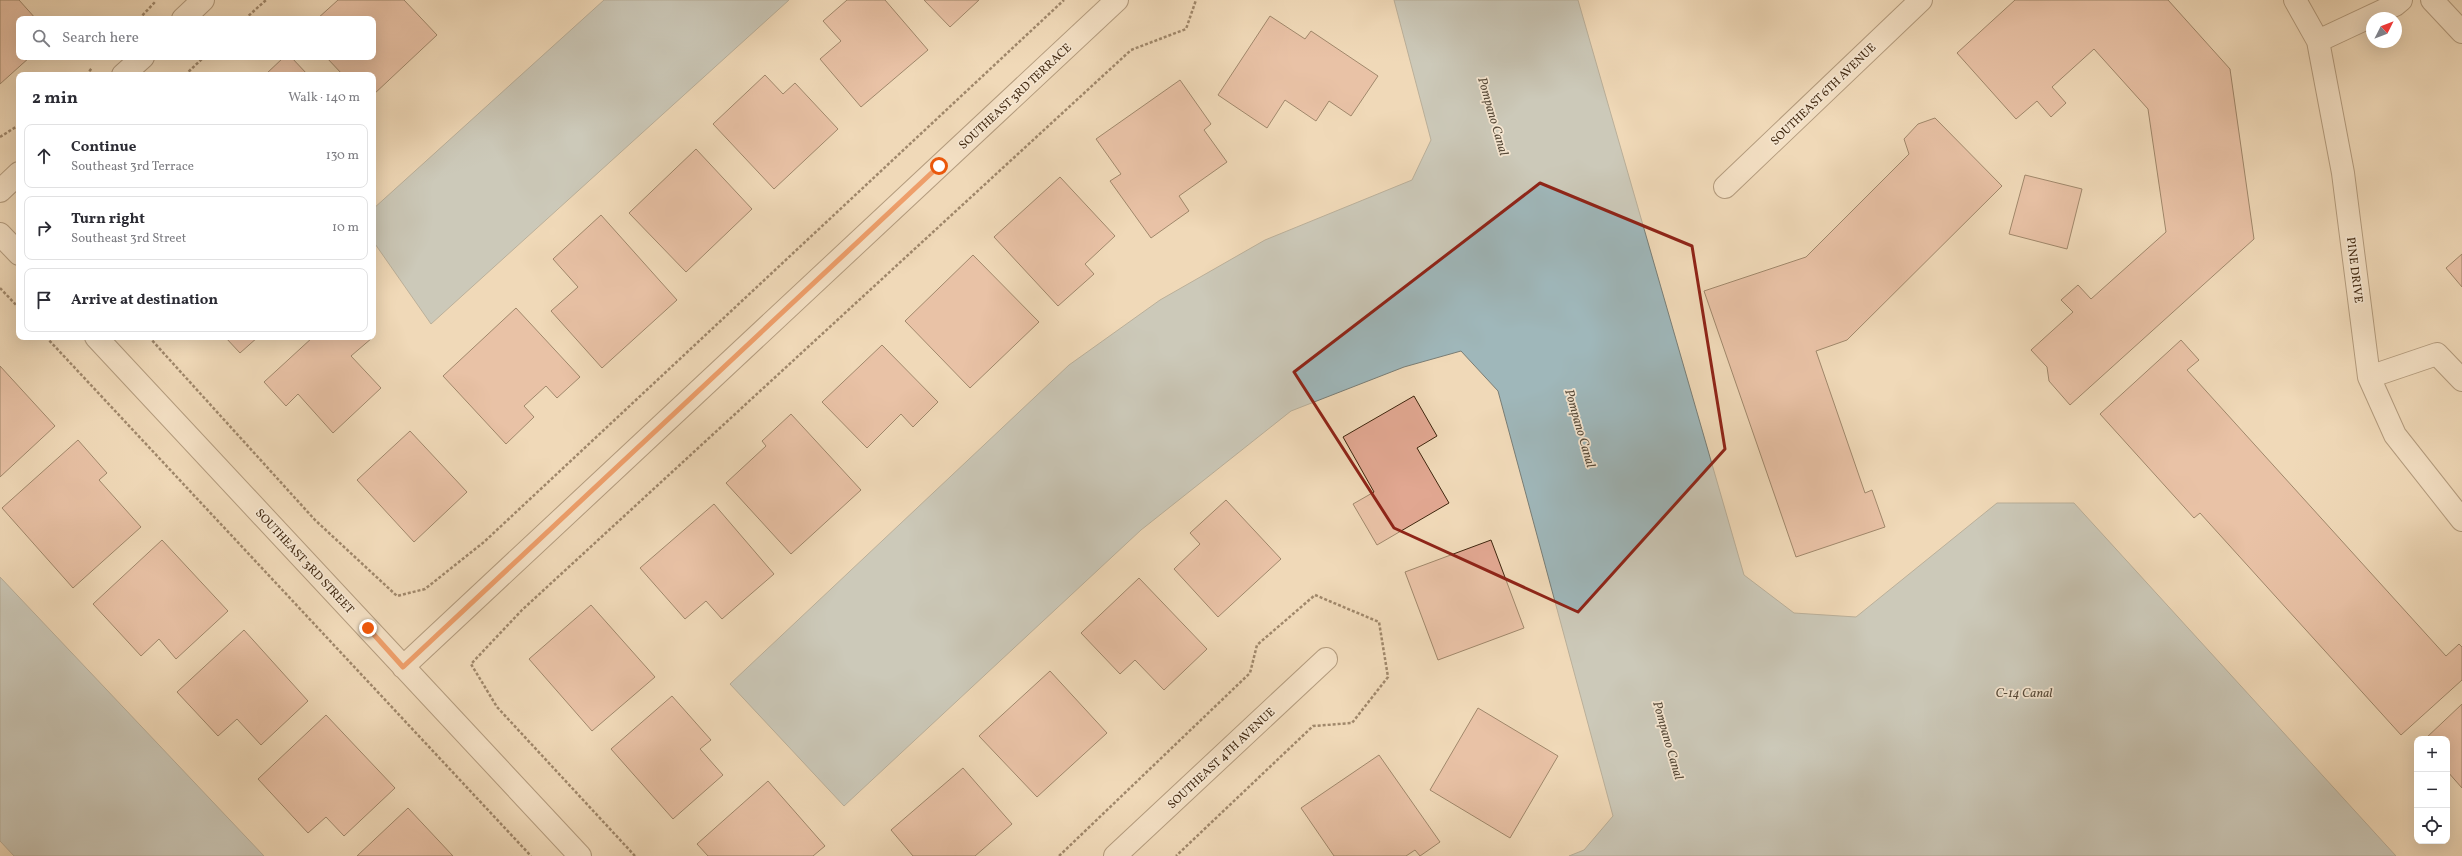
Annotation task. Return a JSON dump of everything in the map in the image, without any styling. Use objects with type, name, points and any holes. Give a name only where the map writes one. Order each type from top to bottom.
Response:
[{"type":"street","points":[[186,16],[203,0]]},
{"type":"street","name":"SOUTHEAST 3RD TERRACE","points":[[403,667],[1117,0]]},
{"type":"street","name":"SOUTHEAST 6TH AVENUE","points":[[1725,187],[1921,0]]},
{"type":"street","name":"PINE DRIVE","points":[[2295,0],[2318,40],[2343,173],[2369,377],[2395,435],[2462,520]]},
{"type":"street","points":[[2318,40],[2395,5],[2402,0]]},
{"type":"street","points":[[2432,0],[2462,32]]},
{"type":"street","points":[[126,72],[139,60]]},
{"type":"street","points":[[0,191],[16,176]]},
{"type":"street","points":[[0,234],[16,251]]},
{"type":"street","name":"SOUTHEAST 3RD STREET","points":[[99,340],[580,856]]},
{"type":"street","points":[[2369,377],[2437,354],[2462,380]]},
{"type":"street","name":"SOUTHEAST 4TH AVENUE","points":[[1115,856],[1326,659]]},
{"type":"path","points":[[142,16],[157,0]]},
{"type":"path","points":[[248,16],[266,0]]},
{"type":"path","points":[[152,340],[315,520],[397,596],[425,589],[490,537],[1064,0]]},
{"type":"path","points":[[635,856],[497,707],[471,664],[522,610],[1131,50],[1186,30],[1196,0]]},
{"type":"path","points":[[188,72],[201,60]]},
{"type":"path","points":[[0,137],[16,127]]},
{"type":"path","points":[[0,288],[16,305]]},
{"type":"path","points":[[49,340],[532,856]]},
{"type":"highlighted area","points":[[1540,183],[1692,246],[1725,449],[1578,612],[1394,528],[1294,372]]},
{"type":"water","points":[[604,0],[789,0],[431,324],[376,245],[376,206]]},
{"type":"water","name":"C-14 Canal","points":[[1394,0],[1578,0],[1744,575],[1794,613],[1856,617],[1997,503],[2074,503],[2396,856],[1569,856],[1584,850],[1613,816],[1498,391],[1461,351],[1404,367],[1291,411],[1141,530],[844,806],[730,684],[1069,365],[1160,300],[1265,240],[1412,180],[1431,140]]},
{"type":"water","points":[[0,577],[264,856],[14,856],[0,841]]},
{"type":"building","points":[[0,0],[19,0],[33,16],[16,16],[16,60],[27,60],[0,84]]},
{"type":"building","points":[[338,0],[404,0],[437,35],[376,92],[376,72],[340,72],[329,60],[376,60],[376,16],[320,16]]},
{"type":"building","points":[[847,0],[885,0],[928,50],[861,107],[820,59],[841,41],[823,21]]},
{"type":"building","points":[[924,0],[979,0],[950,27]]},
{"type":"building","points":[[2015,0],[2168,0],[2230,69],[2254,239],[2070,405],[2049,381],[2047,367],[2031,350],[2073,312],[2061,300],[2078,285],[2091,299],[2166,232],[2148,109],[2094,49],[2052,87],[2066,103],[2051,117],[2037,101],[2016,119],[1957,53]]},
{"type":"building","points":[[1270,16],[1305,39],[1311,31],[1378,76],[1351,116],[1329,101],[1316,121],[1285,100],[1267,128],[1218,95]]},
{"type":"building","points":[[281,60],[294,60],[305,72],[268,72]]},
{"type":"building","points":[[765,75],[783,94],[795,83],[838,129],[774,189],[713,124]]},
{"type":"building","points":[[1180,80],[1211,124],[1204,130],[1227,162],[1179,196],[1189,211],[1151,238],[1110,181],[1121,174],[1096,139]]},
{"type":"building","points":[[1935,118],[2002,186],[1847,340],[1816,351],[1865,493],[1872,490],[1885,527],[1796,557],[1704,291],[1806,257],[1909,154],[1904,139],[1918,124]]},
{"type":"building","points":[[696,149],[752,209],[686,272],[629,213]]},
{"type":"building","points":[[2025,175],[2082,189],[2067,249],[2009,234]]},
{"type":"building","points":[[1060,177],[1115,236],[1085,264],[1094,274],[1058,306],[994,237]]},
{"type":"building","points":[[601,215],[677,300],[602,368],[551,311],[578,287],[553,259]]},
{"type":"building","points":[[2462,254],[2462,287],[2446,268]]},
{"type":"building","points":[[973,255],[1039,322],[970,388],[905,321]]},
{"type":"building","points":[[516,308],[580,377],[557,398],[546,386],[524,406],[534,417],[506,444],[443,376]]},
{"type":"building","points":[[228,340],[255,340],[240,353]]},
{"type":"building","points":[[310,340],[370,340],[351,356],[381,388],[333,433],[298,394],[286,406],[264,382]]},
{"type":"building","points":[[2181,340],[2199,360],[2187,370],[2446,656],[2459,644],[2462,647],[2462,680],[2401,735],[2200,513],[2194,518],[2100,414]]},
{"type":"building","points":[[882,345],[938,402],[913,427],[901,414],[867,448],[822,402]]},
{"type":"building","points":[[0,366],[55,426],[0,477]]},
{"type":"building","points":[[1414,396],[1437,436],[1417,448],[1449,503],[1377,545],[1353,504],[1374,492],[1343,437]]},
{"type":"building","points":[[791,414],[861,490],[791,554],[726,483],[766,446],[762,441]]},
{"type":"building","points":[[410,431],[467,492],[414,542],[357,480]]},
{"type":"building","points":[[78,440],[107,473],[99,480],[141,527],[73,588],[2,508]]},
{"type":"building","points":[[1226,500],[1281,559],[1218,617],[1174,569],[1200,544],[1190,533]]},
{"type":"building","points":[[714,504],[774,574],[722,619],[706,601],[685,619],[640,568]]},
{"type":"building","points":[[162,540],[228,611],[176,659],[159,639],[141,656],[93,604]]},
{"type":"building","points":[[1491,540],[1524,628],[1438,660],[1405,572]]},
{"type":"building","points":[[1139,578],[1207,649],[1164,690],[1135,660],[1120,674],[1081,633]]},
{"type":"building","points":[[591,605],[655,677],[592,731],[529,659]]},
{"type":"building","points":[[244,630],[308,701],[261,745],[237,719],[218,736],[177,692]]},
{"type":"building","points":[[1050,671],[1107,733],[1037,797],[979,736]]},
{"type":"building","points":[[672,696],[711,740],[700,749],[723,775],[673,819],[611,749]]},
{"type":"building","points":[[2462,704],[2462,788],[2450,774],[2450,736],[2428,736]]},
{"type":"building","points":[[1478,708],[1558,756],[1510,838],[1430,790]]},
{"type":"building","points":[[326,715],[395,788],[344,836],[326,817],[308,833],[258,779]]},
{"type":"building","points":[[1379,755],[1440,842],[1420,856],[1415,850],[1406,856],[1334,856],[1301,808]]},
{"type":"building","points":[[963,768],[1012,824],[975,856],[913,856],[891,830]]},
{"type":"building","points":[[768,781],[825,846],[813,856],[708,856],[697,844]]},
{"type":"building","points":[[408,808],[453,856],[357,856]]},
{"type":"route","points":[[368,628],[403,667],[939,166]]},
{"type":"water label","name":"Pompano Canal","points":[[1494,116]]},
{"type":"water label","name":"Pompano Canal","points":[[1581,428]]},
{"type":"water label","name":"Pompano Canal","points":[[1669,740]]}]
